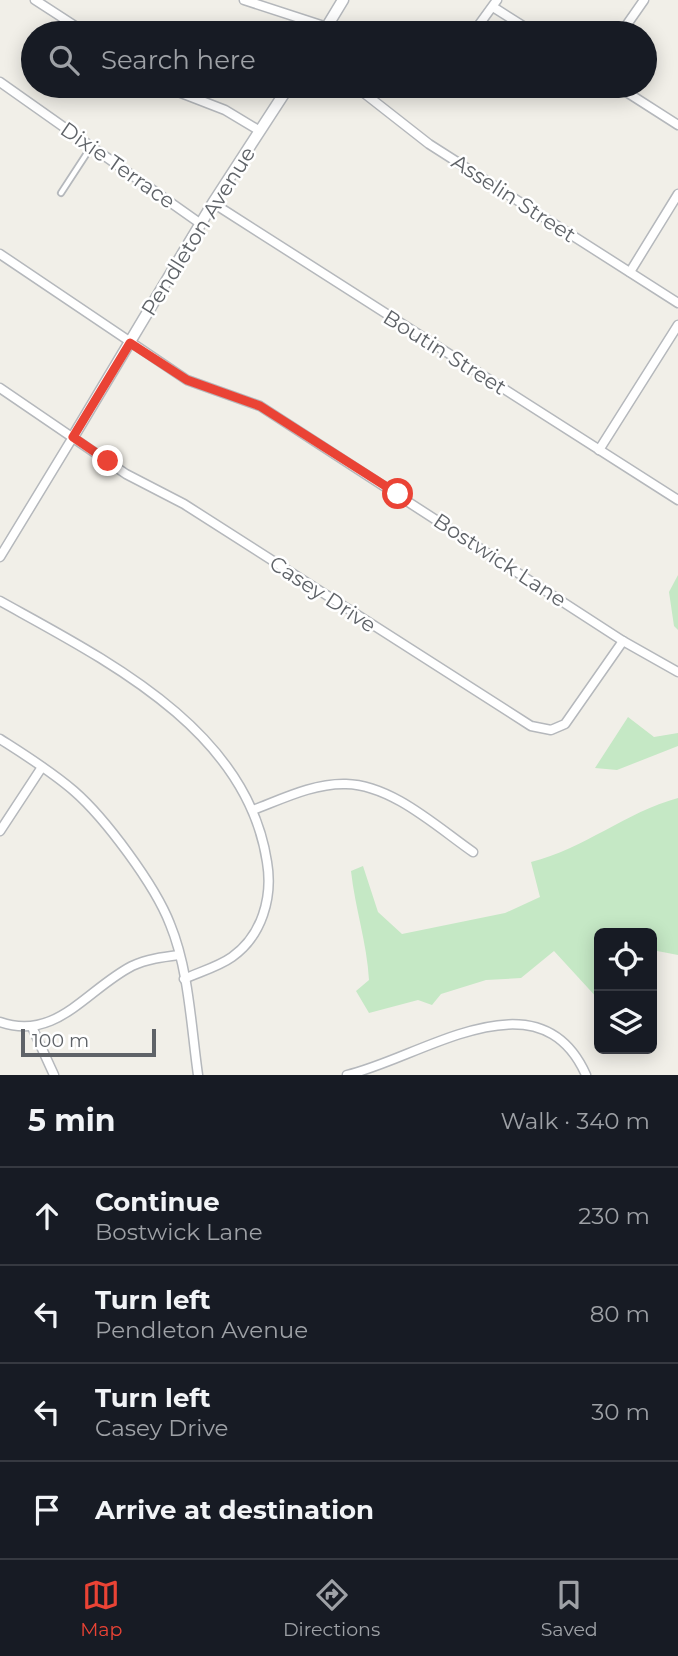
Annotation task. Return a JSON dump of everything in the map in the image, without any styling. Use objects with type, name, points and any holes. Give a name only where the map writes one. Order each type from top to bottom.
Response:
[{"type":"street","points":[[35,0],[67,21]]},
{"type":"street","points":[[244,0],[301,21]]},
{"type":"street","points":[[331,21],[344,0]]},
{"type":"street","points":[[629,21],[644,0]]},
{"type":"street","points":[[482,21],[495,4],[518,21]]},
{"type":"street","name":"Dixie Terrace","points":[[0,82],[21,97]]},
{"type":"street","name":"Dixie Terrace","points":[[22,98],[201,224]]},
{"type":"street","points":[[189,98],[225,110],[260,131]]},
{"type":"street","name":"Pendleton Avenue","points":[[0,558],[213,203],[281,98]]},
{"type":"street","name":"Asselin Street","points":[[370,98],[429,144],[678,303]]},
{"type":"street","points":[[636,98],[678,125]]},
{"type":"street","points":[[630,272],[678,194]]},
{"type":"street","name":"Boutin Street","points":[[213,203],[678,499]]},
{"type":"street","name":"Bostwick Lane","points":[[0,254],[187,380],[260,406],[623,641],[678,673]]},
{"type":"street","points":[[598,450],[678,325]]},
{"type":"street","name":"Casey Drive","points":[[0,388],[126,474],[184,505],[531,726],[551,730],[565,724],[581,706],[623,641]]},
{"type":"street","points":[[0,601],[105,662],[186,722],[226,764],[253,810],[269,873],[268,894],[262,918],[251,937],[234,956],[184,979]]},
{"type":"street","points":[[0,739],[42,767],[89,806],[134,863],[163,908],[179,955],[198,1075]]},
{"type":"street","points":[[0,831],[42,767]]},
{"type":"street","points":[[253,810],[321,787],[360,786],[395,800],[473,852]]},
{"type":"street","points":[[0,1022],[32,1027],[59,1018],[135,965],[179,955]]},
{"type":"street","points":[[347,1075],[392,1062],[457,1033],[496,1026],[531,1027],[555,1034],[570,1048],[586,1075]]},
{"type":"street","points":[[32,1027],[54,1075]]},
{"type":"lane","points":[[61,193],[91,147]]},
{"type":"green space","points":[[678,575],[678,630],[674,626],[669,592]]},
{"type":"green space","points":[[628,717],[654,737],[678,733],[678,746],[617,770],[595,768]]},
{"type":"green space","points":[[678,798],[678,955],[657,951],[657,928],[594,928],[594,995],[554,951],[521,978],[486,980],[441,994],[432,1005],[418,1000],[369,1013],[356,991],[369,980],[351,871],[363,866],[378,912],[402,934],[505,913],[540,897],[531,862],[569,848],[659,804]]},
{"type":"route","points":[[108,461],[73,437],[130,343],[187,380],[260,406],[398,494]]}]
